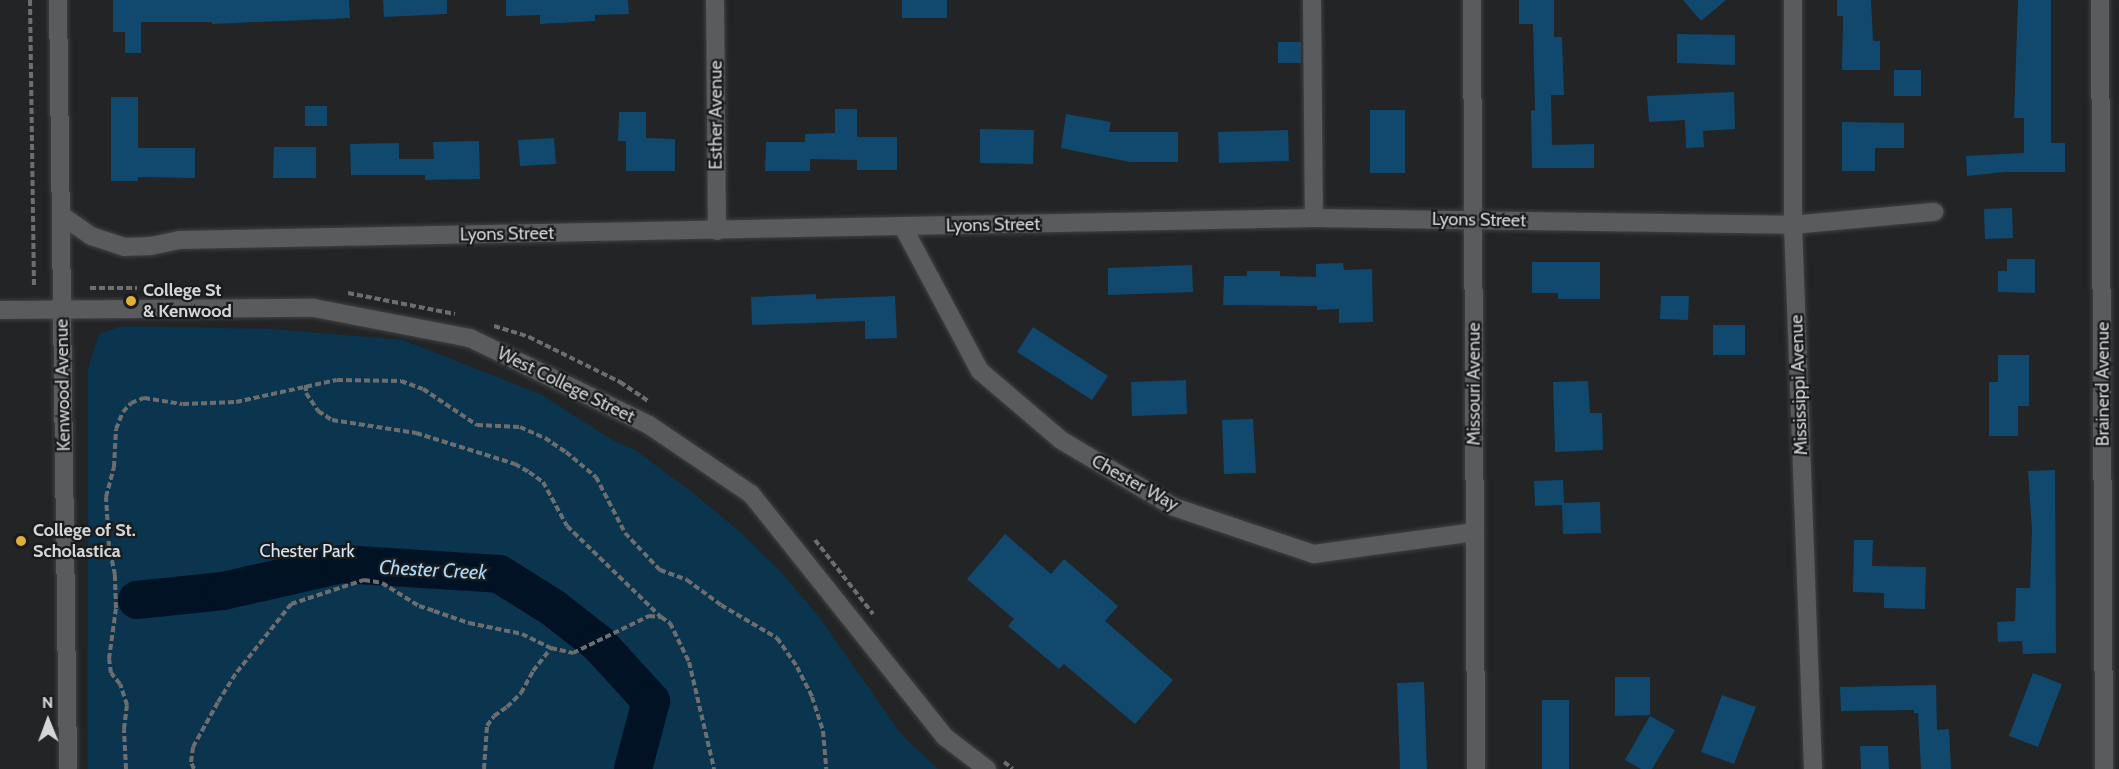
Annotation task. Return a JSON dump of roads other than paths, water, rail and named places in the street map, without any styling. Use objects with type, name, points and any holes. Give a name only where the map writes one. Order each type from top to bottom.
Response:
[{"type":"street","name":"Kenwood Avenue","points":[[58,0],[68,769]]},
{"type":"street","name":"Esther Avenue","points":[[715,0],[717,231]]},
{"type":"street","points":[[1312,0],[1314,218]]},
{"type":"street","name":"Missouri Avenue","points":[[1472,0],[1476,769]]},
{"type":"street","name":"Mississippi Avenue","points":[[1792,0],[1793,225],[1813,769]]},
{"type":"street","name":"Brainerd Avenue","points":[[2100,0],[2104,769]]},
{"type":"street","name":"Lyons Street","points":[[61,215],[91,236],[124,247],[151,246],[179,240],[1314,218],[1793,225],[1934,212]]},
{"type":"street","name":"Chester Way","points":[[903,227],[980,371],[1061,440],[1174,507],[1314,554],[1474,532]]},
{"type":"street","name":"West College Street","points":[[0,310],[314,308],[470,338],[649,425],[751,494],[945,737],[992,763]]},
{"type":"waterway","name":"Chester Creek","points":[[137,600],[223,591],[342,564],[499,574],[552,607],[598,643],[651,701],[633,769]]},
{"type":"place","name":"College St & Kenwood","points":[[131,301]]},
{"type":"place","name":"College of St. Scholastica","points":[[21,541]]},
{"type":"park label","name":"Chester Park","points":[[307,551]]}]
